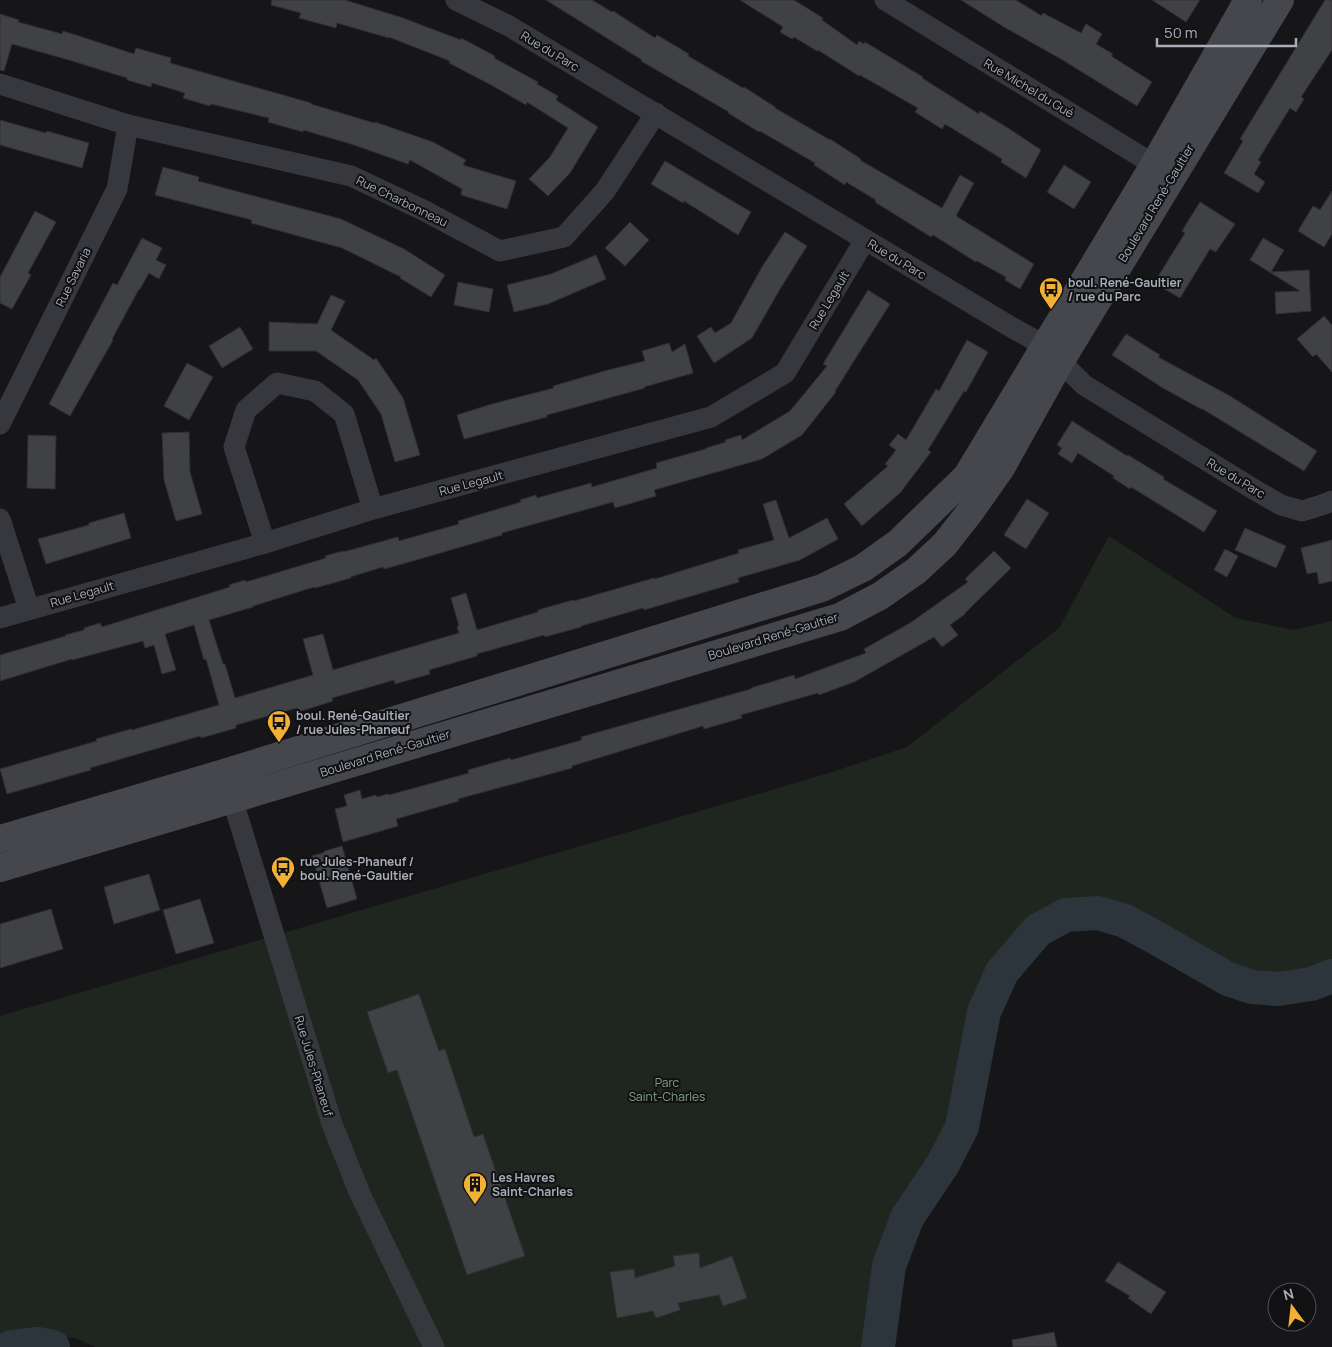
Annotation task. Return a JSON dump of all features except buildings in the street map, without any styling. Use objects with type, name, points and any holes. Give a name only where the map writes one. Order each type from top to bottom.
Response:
[{"type":"street","name":"Rue du Parc","points":[[456,0],[509,26],[1003,322],[1052,353],[1084,385],[1281,505],[1302,511],[1322,506],[1332,501]]},
{"type":"street","name":"Rue Michel du Gué","points":[[885,0],[1164,171]]},
{"type":"street","name":"Boulevard René-Gaultier","points":[[1164,171],[1248,0]]},
{"type":"street","name":"Boulevard René-Gaultier","points":[[0,839],[224,773],[822,588],[863,568],[898,543],[967,476],[1052,353],[1164,171],[1280,0]]},
{"type":"street","name":"Rue Charbonneau","points":[[0,84],[128,125],[351,176],[423,210],[500,251],[564,237],[605,191],[656,113]]},
{"type":"street","name":"Rue Savaria","points":[[0,424],[117,189],[128,125]]},
{"type":"street","name":"Rue Legault","points":[[0,618],[265,543],[373,509],[711,417],[786,373],[865,240]]},
{"type":"street","name":"Boulevard René-Gaultier","points":[[0,868],[840,617],[880,596],[916,571],[945,544],[1001,468],[1052,353]]},
{"type":"street","points":[[265,543],[234,447],[246,410],[277,382],[315,391],[344,414],[373,509]]},
{"type":"street","points":[[0,519],[29,609]]},
{"type":"street","name":"Rue Jules-Phaneuf","points":[[224,773],[332,1124],[360,1194],[434,1347]]},
{"type":"green space","name":"Parc Saint-Charles","points":[[1109,536],[1236,618],[1293,630],[1332,621],[1332,962],[1309,973],[1284,976],[1252,972],[1214,959],[1138,914],[1103,900],[1076,900],[1053,906],[1026,923],[1005,946],[985,985],[964,1062],[955,1108],[936,1147],[896,1209],[883,1247],[864,1347],[95,1347],[75,1338],[30,1332],[0,1338],[0,1016],[826,774],[907,747],[1059,628]]},
{"type":"waterway","points":[[878,1347],[889,1266],[907,1218],[943,1164],[962,1127],[984,1012],[1002,972],[1038,930],[1066,915],[1098,913],[1125,921],[1228,979],[1252,987],[1278,989],[1311,984],[1332,976]]},
{"type":"waterway","points":[[11,1347],[38,1344],[53,1347]]},
{"type":"place","name":"boul. René-Gaultier / rue du Parc","points":[[1051,310]]},
{"type":"place","name":"boul. René-Gaultier / rue Jules-Phaneuf","points":[[279,743]]},
{"type":"place","name":"rue Jules-Phaneuf / boul. René-Gaultier","points":[[283,889]]},
{"type":"place","name":"Les Havres Saint-Charles","points":[[475,1205]]}]
